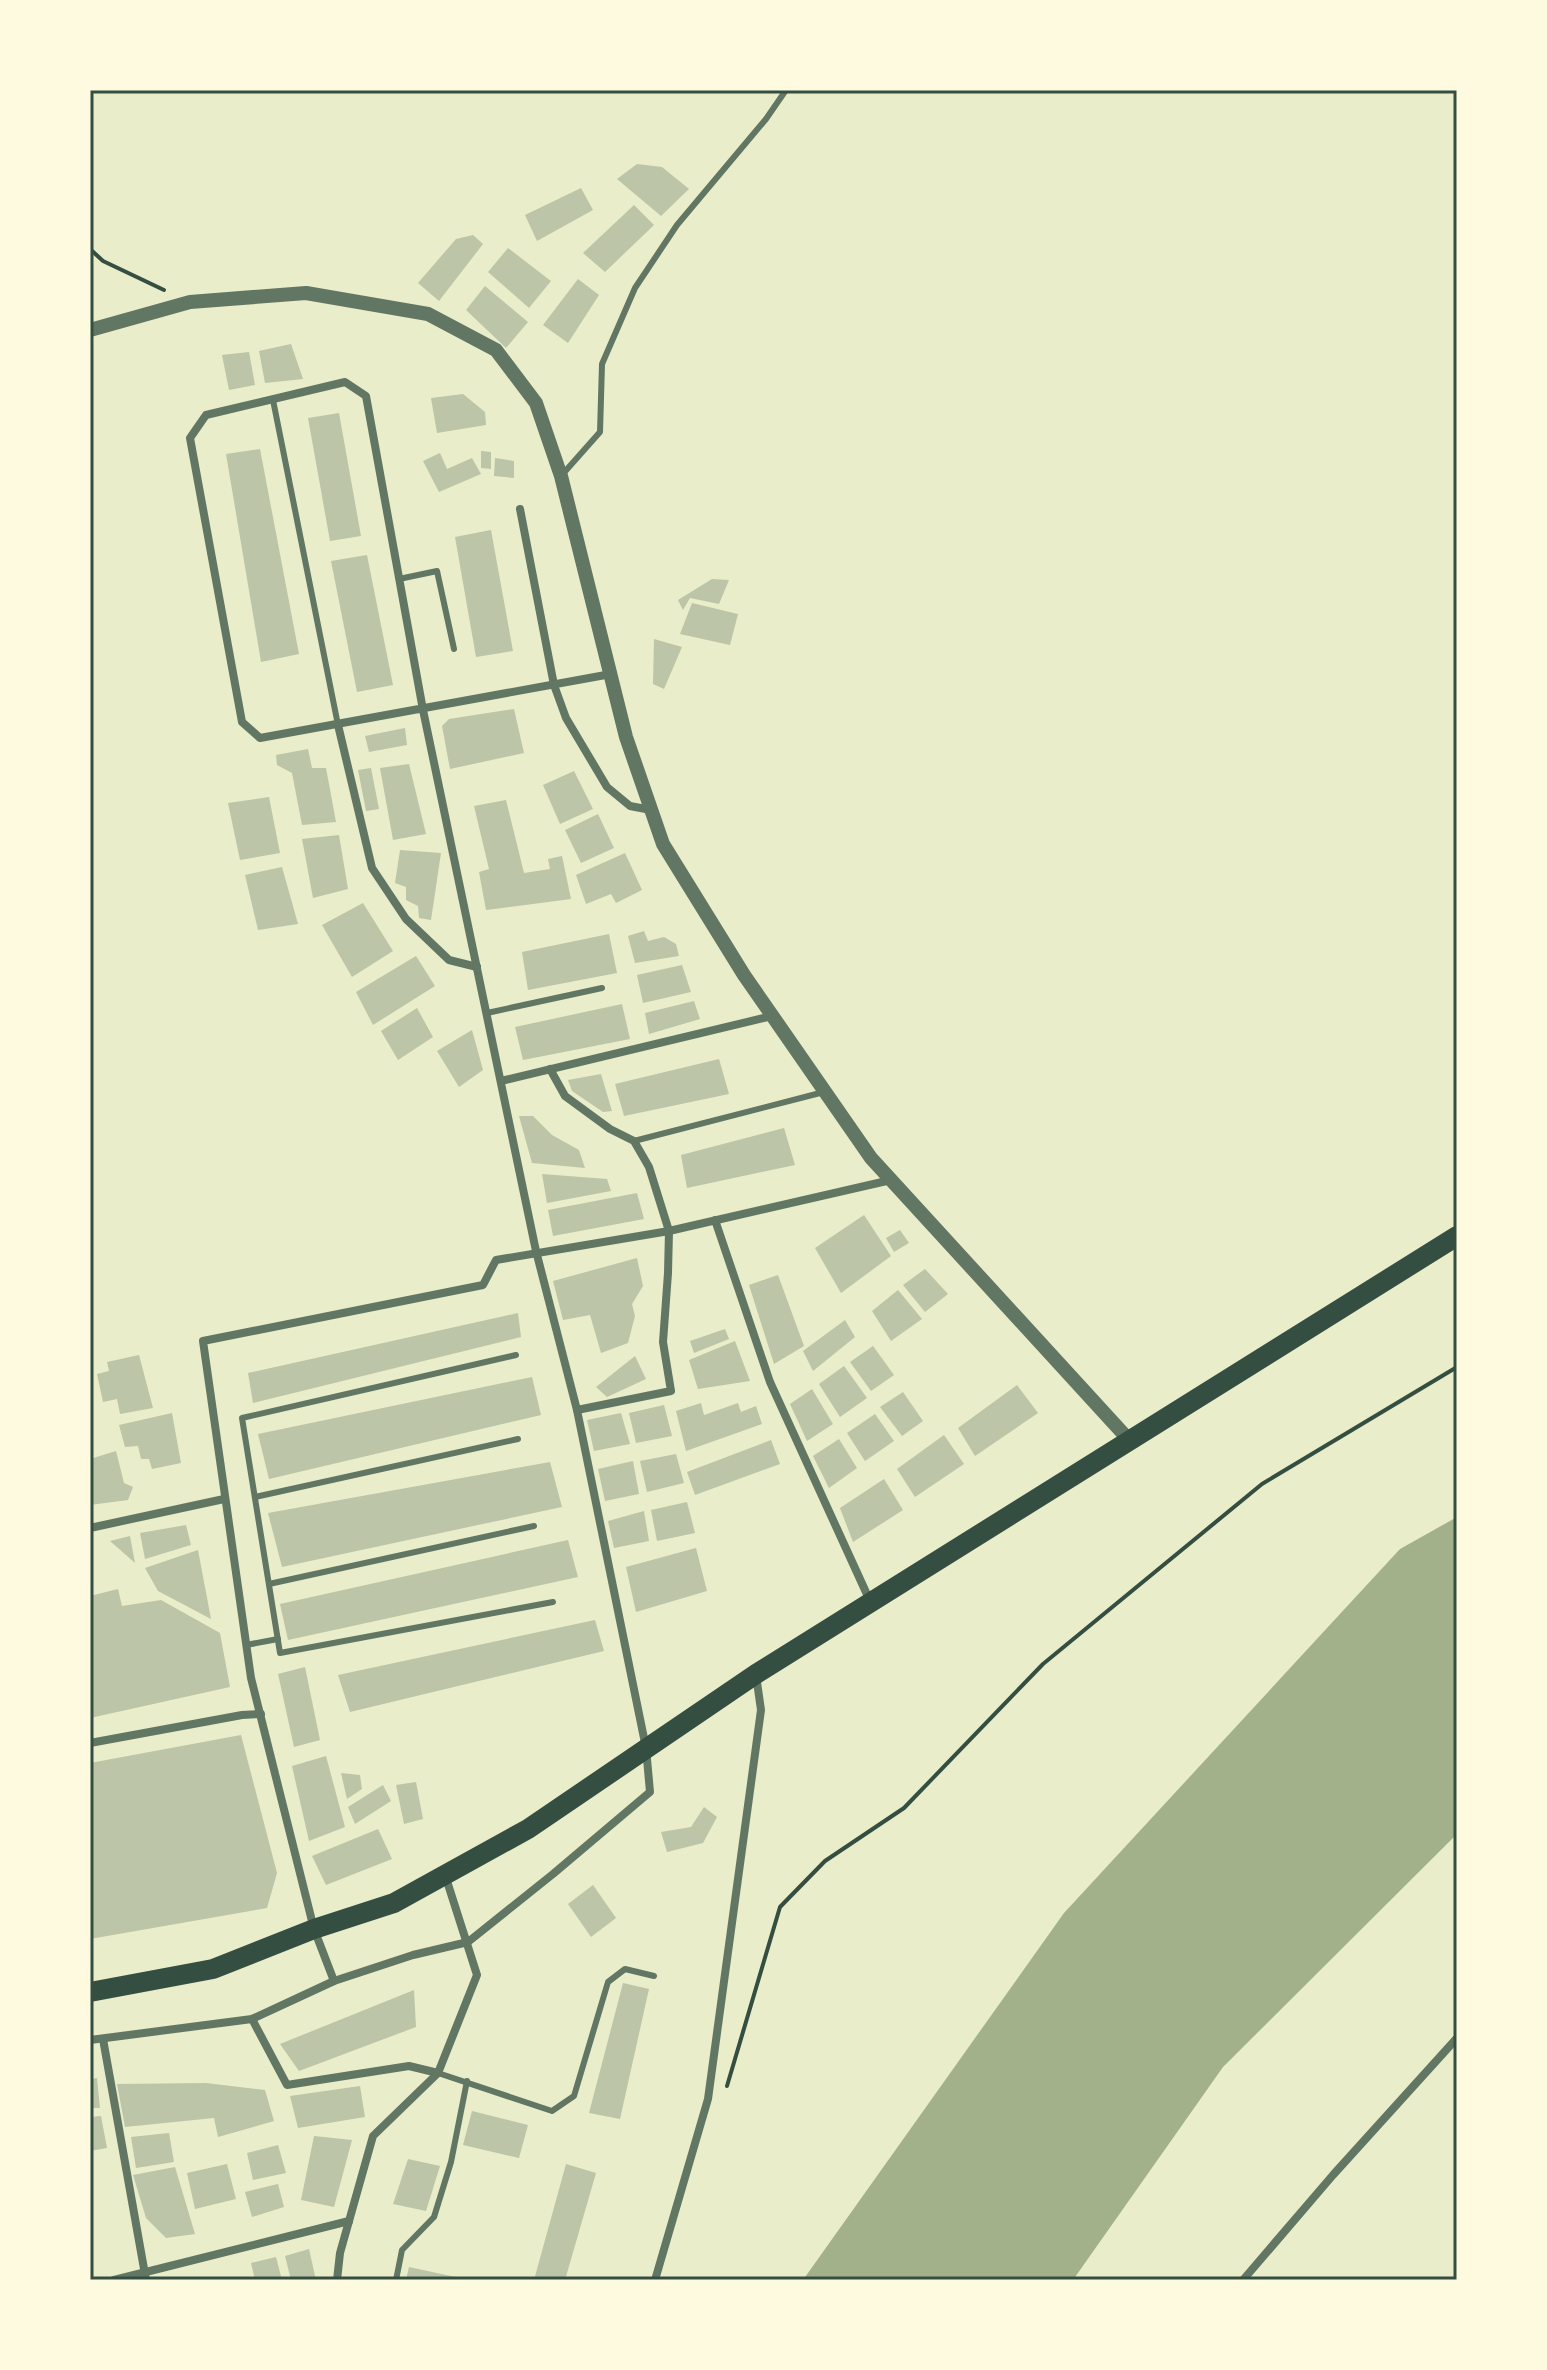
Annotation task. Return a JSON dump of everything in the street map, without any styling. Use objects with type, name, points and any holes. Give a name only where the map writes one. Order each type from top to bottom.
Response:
[{"type":"main road","points":[[90,1992],[213,1969],[314,1929],[394,1903],[528,1829],[756,1674],[1457,1236]]},
{"type":"street","points":[[90,330],[190,302],[306,293],[428,314],[496,350],[536,403],[561,476],[626,737],[663,844],[744,975],[871,1158],[1130,1441]]},
{"type":"street","points":[[90,2040],[252,2019],[334,1981],[413,1955],[468,1942],[650,1792],[646,1748],[577,1410],[536,1251],[423,710],[366,396],[345,382],[206,415],[190,438],[242,722],[260,738],[423,710],[611,674]]},
{"type":"street","points":[[520,509],[554,685],[566,718],[607,787],[630,806],[652,810]]},
{"type":"street","points":[[338,725],[372,868],[406,919],[438,950],[449,960],[477,967]]},
{"type":"street","points":[[501,1081],[773,1015]]},
{"type":"street","points":[[550,1069],[565,1096],[610,1129],[634,1141],[649,1167],[669,1231],[663,1342],[671,1391],[577,1410]]},
{"type":"street","points":[[334,1981],[314,1929],[246,1645],[203,1341],[483,1285],[496,1260],[669,1231],[891,1180]]},
{"type":"street","points":[[715,1220],[770,1382],[871,1604]]},
{"type":"street","points":[[90,1528],[224,1499]]},
{"type":"street","points":[[655,2280],[708,2099],[761,1710],[756,1674]]},
{"type":"street","points":[[90,1743],[261,1714]]},
{"type":"street","points":[[337,2280],[340,2253],[373,2136],[438,2073],[477,1975],[444,1873]]},
{"type":"street","points":[[252,2019],[287,2085],[409,2066],[438,2073]]},
{"type":"street","points":[[1243,2280],[1457,2038]]},
{"type":"street","points":[[103,2039],[145,2276]]},
{"type":"street","points":[[114,2280],[145,2276],[349,2221]]},
{"type":"lane","points":[[561,476],[600,432],[602,364],[635,288],[677,225],[766,119],[786,90]]},
{"type":"lane","points":[[273,400],[338,725]]},
{"type":"lane","points":[[399,579],[437,571],[454,649]]},
{"type":"lane","points":[[487,1013],[602,988]]},
{"type":"lane","points":[[634,1141],[826,1092]]},
{"type":"lane","points":[[516,1355],[242,1418],[280,1653],[553,1602]]},
{"type":"lane","points":[[255,1497],[518,1439]]},
{"type":"lane","points":[[269,1584],[534,1526]]},
{"type":"lane","points":[[246,1645],[278,1639]]},
{"type":"lane","points":[[438,2073],[552,2111],[574,2096],[608,1982],[625,1969],[654,1976]]},
{"type":"lane","points":[[396,2280],[402,2250],[434,2217],[451,2162],[467,2081]]},
{"type":"path","points":[[90,249],[103,261],[190,302]]},
{"type":"path","points":[[727,2086],[780,1907],[825,1861],[904,1808],[1043,1664],[1262,1484],[1457,1367]]},
{"type":"shaded area","points":[[1457,1517],[1457,1834],[1223,2067],[1073,2280],[803,2280],[1064,1913],[1400,1549]]},
{"type":"building","points":[[637,164],[662,167],[689,189],[661,216],[617,179]]},
{"type":"building","points":[[581,188],[593,210],[537,241],[525,215]]},
{"type":"building","points":[[634,205],[654,225],[605,272],[583,253]]},
{"type":"building","points":[[473,235],[483,244],[439,301],[418,283],[456,239]]},
{"type":"building","points":[[508,248],[551,281],[529,308],[488,272]]},
{"type":"building","points":[[578,279],[599,295],[568,343],[543,325]]},
{"type":"building","points":[[485,286],[528,322],[506,348],[466,310]]},
{"type":"building","points":[[291,344],[303,379],[265,383],[259,351]]},
{"type":"building","points":[[249,352],[255,385],[229,390],[222,355]]},
{"type":"building","points":[[463,394],[485,412],[486,425],[437,433],[431,398]]},
{"type":"building","points":[[339,413],[361,536],[330,541],[308,418]]},
{"type":"building","points":[[260,449],[299,654],[261,662],[226,454]]},
{"type":"building","points":[[481,451],[491,452],[491,469],[481,468]]},
{"type":"building","points":[[440,453],[447,469],[472,458],[481,474],[439,492],[423,461]]},
{"type":"building","points":[[495,458],[514,461],[514,478],[494,476]]},
{"type":"building","points":[[491,530],[513,651],[476,657],[455,537]]},
{"type":"building","points":[[367,555],[393,685],[357,692],[331,561]]},
{"type":"building","points":[[712,579],[729,580],[719,604],[690,598],[683,610],[678,600]]},
{"type":"building","points":[[692,603],[738,614],[730,645],[680,634]]},
{"type":"building","points":[[654,639],[682,647],[664,689],[653,684]]},
{"type":"building","points":[[514,709],[524,753],[450,769],[442,726],[449,719]]},
{"type":"building","points":[[405,728],[407,745],[369,752],[365,736]]},
{"type":"building","points":[[308,749],[312,768],[326,768],[336,822],[302,825],[292,773],[277,765],[276,755]]},
{"type":"building","points":[[409,764],[426,834],[393,840],[380,768]]},
{"type":"building","points":[[371,768],[379,809],[366,811],[358,770]]},
{"type":"building","points":[[574,771],[593,809],[560,824],[543,785]]},
{"type":"building","points":[[269,797],[280,853],[240,860],[228,803]]},
{"type":"building","points":[[506,800],[524,873],[550,869],[548,859],[562,856],[571,899],[486,910],[479,872],[489,869],[474,806]]},
{"type":"building","points":[[598,814],[614,848],[581,863],[565,830]]},
{"type":"building","points":[[339,835],[348,889],[313,898],[302,839]]},
{"type":"building","points":[[400,850],[441,853],[431,920],[419,918],[418,906],[406,900],[406,887],[395,883]]},
{"type":"building","points":[[625,853],[642,890],[616,903],[611,894],[586,904],[576,875]]},
{"type":"building","points":[[282,867],[298,924],[258,930],[245,875]]},
{"type":"building","points":[[363,903],[393,951],[352,977],[322,925]]},
{"type":"building","points":[[644,931],[648,941],[664,937],[676,944],[679,956],[635,963],[628,936]]},
{"type":"building","points":[[609,934],[617,973],[528,990],[522,952]]},
{"type":"building","points":[[416,956],[435,986],[373,1025],[356,992]]},
{"type":"building","points":[[682,965],[691,992],[643,1003],[637,975]]},
{"type":"building","points":[[694,1001],[700,1019],[649,1034],[645,1013]]},
{"type":"building","points":[[622,1004],[630,1039],[523,1060],[515,1027]]},
{"type":"building","points":[[417,1008],[433,1037],[398,1060],[381,1031]]},
{"type":"building","points":[[472,1030],[483,1070],[459,1087],[437,1051]]},
{"type":"building","points":[[719,1059],[729,1094],[624,1116],[615,1084]]},
{"type":"building","points":[[601,1074],[612,1111],[603,1112],[572,1091],[568,1080]]},
{"type":"building","points":[[519,1116],[533,1116],[552,1135],[579,1150],[585,1168],[532,1163]]},
{"type":"building","points":[[784,1128],[795,1165],[687,1188],[681,1155]]},
{"type":"building","points":[[542,1174],[607,1179],[611,1191],[547,1203]]},
{"type":"building","points":[[637,1193],[644,1219],[553,1236],[548,1210]]},
{"type":"building","points":[[864,1215],[891,1256],[841,1293],[815,1248]]},
{"type":"building","points":[[900,1230],[909,1243],[894,1252],[886,1238]]},
{"type":"building","points":[[637,1258],[643,1286],[632,1304],[635,1316],[628,1343],[601,1353],[590,1315],[563,1320],[553,1281]]},
{"type":"building","points":[[925,1269],[948,1294],[925,1312],[903,1285]]},
{"type":"building","points":[[778,1275],[804,1346],[774,1364],[749,1285]]},
{"type":"building","points":[[898,1290],[922,1319],[891,1341],[872,1311]]},
{"type":"building","points":[[518,1313],[521,1337],[253,1403],[248,1373]]},
{"type":"building","points":[[845,1320],[855,1337],[813,1371],[803,1351]]},
{"type":"building","points":[[725,1329],[729,1339],[694,1353],[690,1341]]},
{"type":"building","points":[[735,1341],[750,1381],[698,1389],[689,1360]]},
{"type":"building","points":[[873,1346],[894,1375],[871,1391],[850,1362]]},
{"type":"building","points":[[139,1355],[153,1408],[120,1414],[117,1399],[103,1402],[97,1374],[109,1371],[107,1362]]},
{"type":"building","points":[[635,1356],[646,1379],[607,1397],[596,1387]]},
{"type":"building","points":[[844,1366],[867,1398],[840,1417],[819,1384]]},
{"type":"building","points":[[532,1377],[541,1415],[269,1479],[258,1434]]},
{"type":"building","points":[[1017,1385],[1038,1413],[975,1456],[958,1428]]},
{"type":"building","points":[[812,1389],[833,1424],[807,1441],[790,1404]]},
{"type":"building","points":[[903,1392],[923,1421],[902,1436],[880,1407]]},
{"type":"building","points":[[701,1403],[704,1415],[738,1403],[741,1412],[756,1406],[762,1424],[686,1451],[676,1411]]},
{"type":"building","points":[[664,1405],[672,1436],[636,1443],[629,1413]]},
{"type":"building","points":[[172,1413],[181,1463],[152,1469],[149,1459],[141,1459],[138,1446],[125,1447],[119,1425]]},
{"type":"building","points":[[621,1413],[630,1444],[594,1451],[587,1420]]},
{"type":"building","points":[[875,1414],[894,1441],[865,1461],[847,1433]]},
{"type":"building","points":[[944,1435],[964,1464],[915,1497],[897,1469]]},
{"type":"building","points":[[839,1439],[857,1468],[829,1488],[813,1456]]},
{"type":"building","points":[[771,1440],[780,1464],[695,1495],[687,1472]]},
{"type":"building","points":[[116,1451],[124,1483],[133,1487],[128,1500],[90,1505],[90,1459]]},
{"type":"building","points":[[676,1454],[684,1483],[647,1492],[640,1461]]},
{"type":"building","points":[[633,1461],[639,1494],[605,1501],[598,1469]]},
{"type":"building","points":[[550,1462],[562,1507],[282,1567],[268,1513]]},
{"type":"building","points":[[884,1479],[903,1510],[853,1542],[840,1508]]},
{"type":"building","points":[[687,1502],[695,1533],[657,1541],[651,1510]]},
{"type":"building","points":[[644,1511],[649,1541],[614,1548],[608,1521]]},
{"type":"building","points":[[186,1525],[191,1545],[145,1559],[140,1533]]},
{"type":"building","points":[[130,1536],[135,1563],[110,1541]]},
{"type":"building","points":[[568,1540],[578,1577],[288,1640],[280,1604]]},
{"type":"building","points":[[696,1548],[707,1591],[636,1612],[626,1567]]},
{"type":"building","points":[[198,1550],[211,1619],[158,1591],[145,1568]]},
{"type":"building","points":[[118,1589],[122,1606],[161,1600],[220,1633],[230,1687],[90,1718],[90,1596]]},
{"type":"building","points":[[595,1620],[604,1651],[350,1712],[338,1675]]},
{"type":"building","points":[[305,1667],[320,1740],[294,1747],[278,1674]]},
{"type":"building","points":[[241,1735],[277,1873],[267,1908],[90,1939],[90,1763]]},
{"type":"building","points":[[326,1756],[345,1827],[309,1841],[292,1766]]},
{"type":"building","points":[[341,1773],[360,1775],[362,1789],[347,1799]]},
{"type":"building","points":[[416,1782],[423,1819],[404,1824],[396,1785]]},
{"type":"building","points":[[383,1785],[391,1801],[355,1824],[348,1807]]},
{"type":"building","points":[[704,1807],[717,1817],[703,1843],[667,1852],[661,1832],[691,1827]]},
{"type":"building","points":[[378,1829],[392,1859],[326,1885],[312,1856]]},
{"type":"building","points":[[593,1885],[616,1918],[591,1937],[568,1904]]},
{"type":"building","points":[[623,1983],[649,1989],[620,2119],[589,2113]]},
{"type":"building","points":[[414,1990],[416,2027],[299,2071],[280,2044]]},
{"type":"building","points":[[97,2078],[100,2108],[90,2108],[90,2079]]},
{"type":"building","points":[[206,2083],[265,2090],[274,2121],[218,2137],[214,2118],[125,2127],[117,2084]]},
{"type":"building","points":[[360,2086],[365,2117],[298,2128],[290,2096]]},
{"type":"building","points":[[472,2111],[528,2125],[519,2158],[463,2145]]},
{"type":"building","points":[[101,2116],[107,2148],[90,2151],[90,2117]]},
{"type":"building","points":[[169,2133],[174,2162],[136,2168],[131,2137]]},
{"type":"building","points":[[314,2136],[352,2140],[334,2207],[301,2200]]},
{"type":"building","points":[[278,2145],[286,2173],[253,2180],[247,2153]]},
{"type":"building","points":[[408,2159],[440,2166],[426,2211],[393,2204]]},
{"type":"building","points":[[227,2164],[236,2199],[195,2209],[187,2173]]},
{"type":"building","points":[[566,2164],[596,2173],[565,2280],[534,2280]]},
{"type":"building","points":[[175,2167],[195,2234],[166,2238],[146,2218],[133,2175]]},
{"type":"building","points":[[278,2184],[284,2207],[252,2217],[245,2192]]},
{"type":"building","points":[[309,2249],[316,2280],[291,2280],[285,2256]]},
{"type":"building","points":[[276,2257],[282,2280],[255,2280],[251,2263]]},
{"type":"building","points":[[409,2267],[465,2279],[406,2280]]}]
